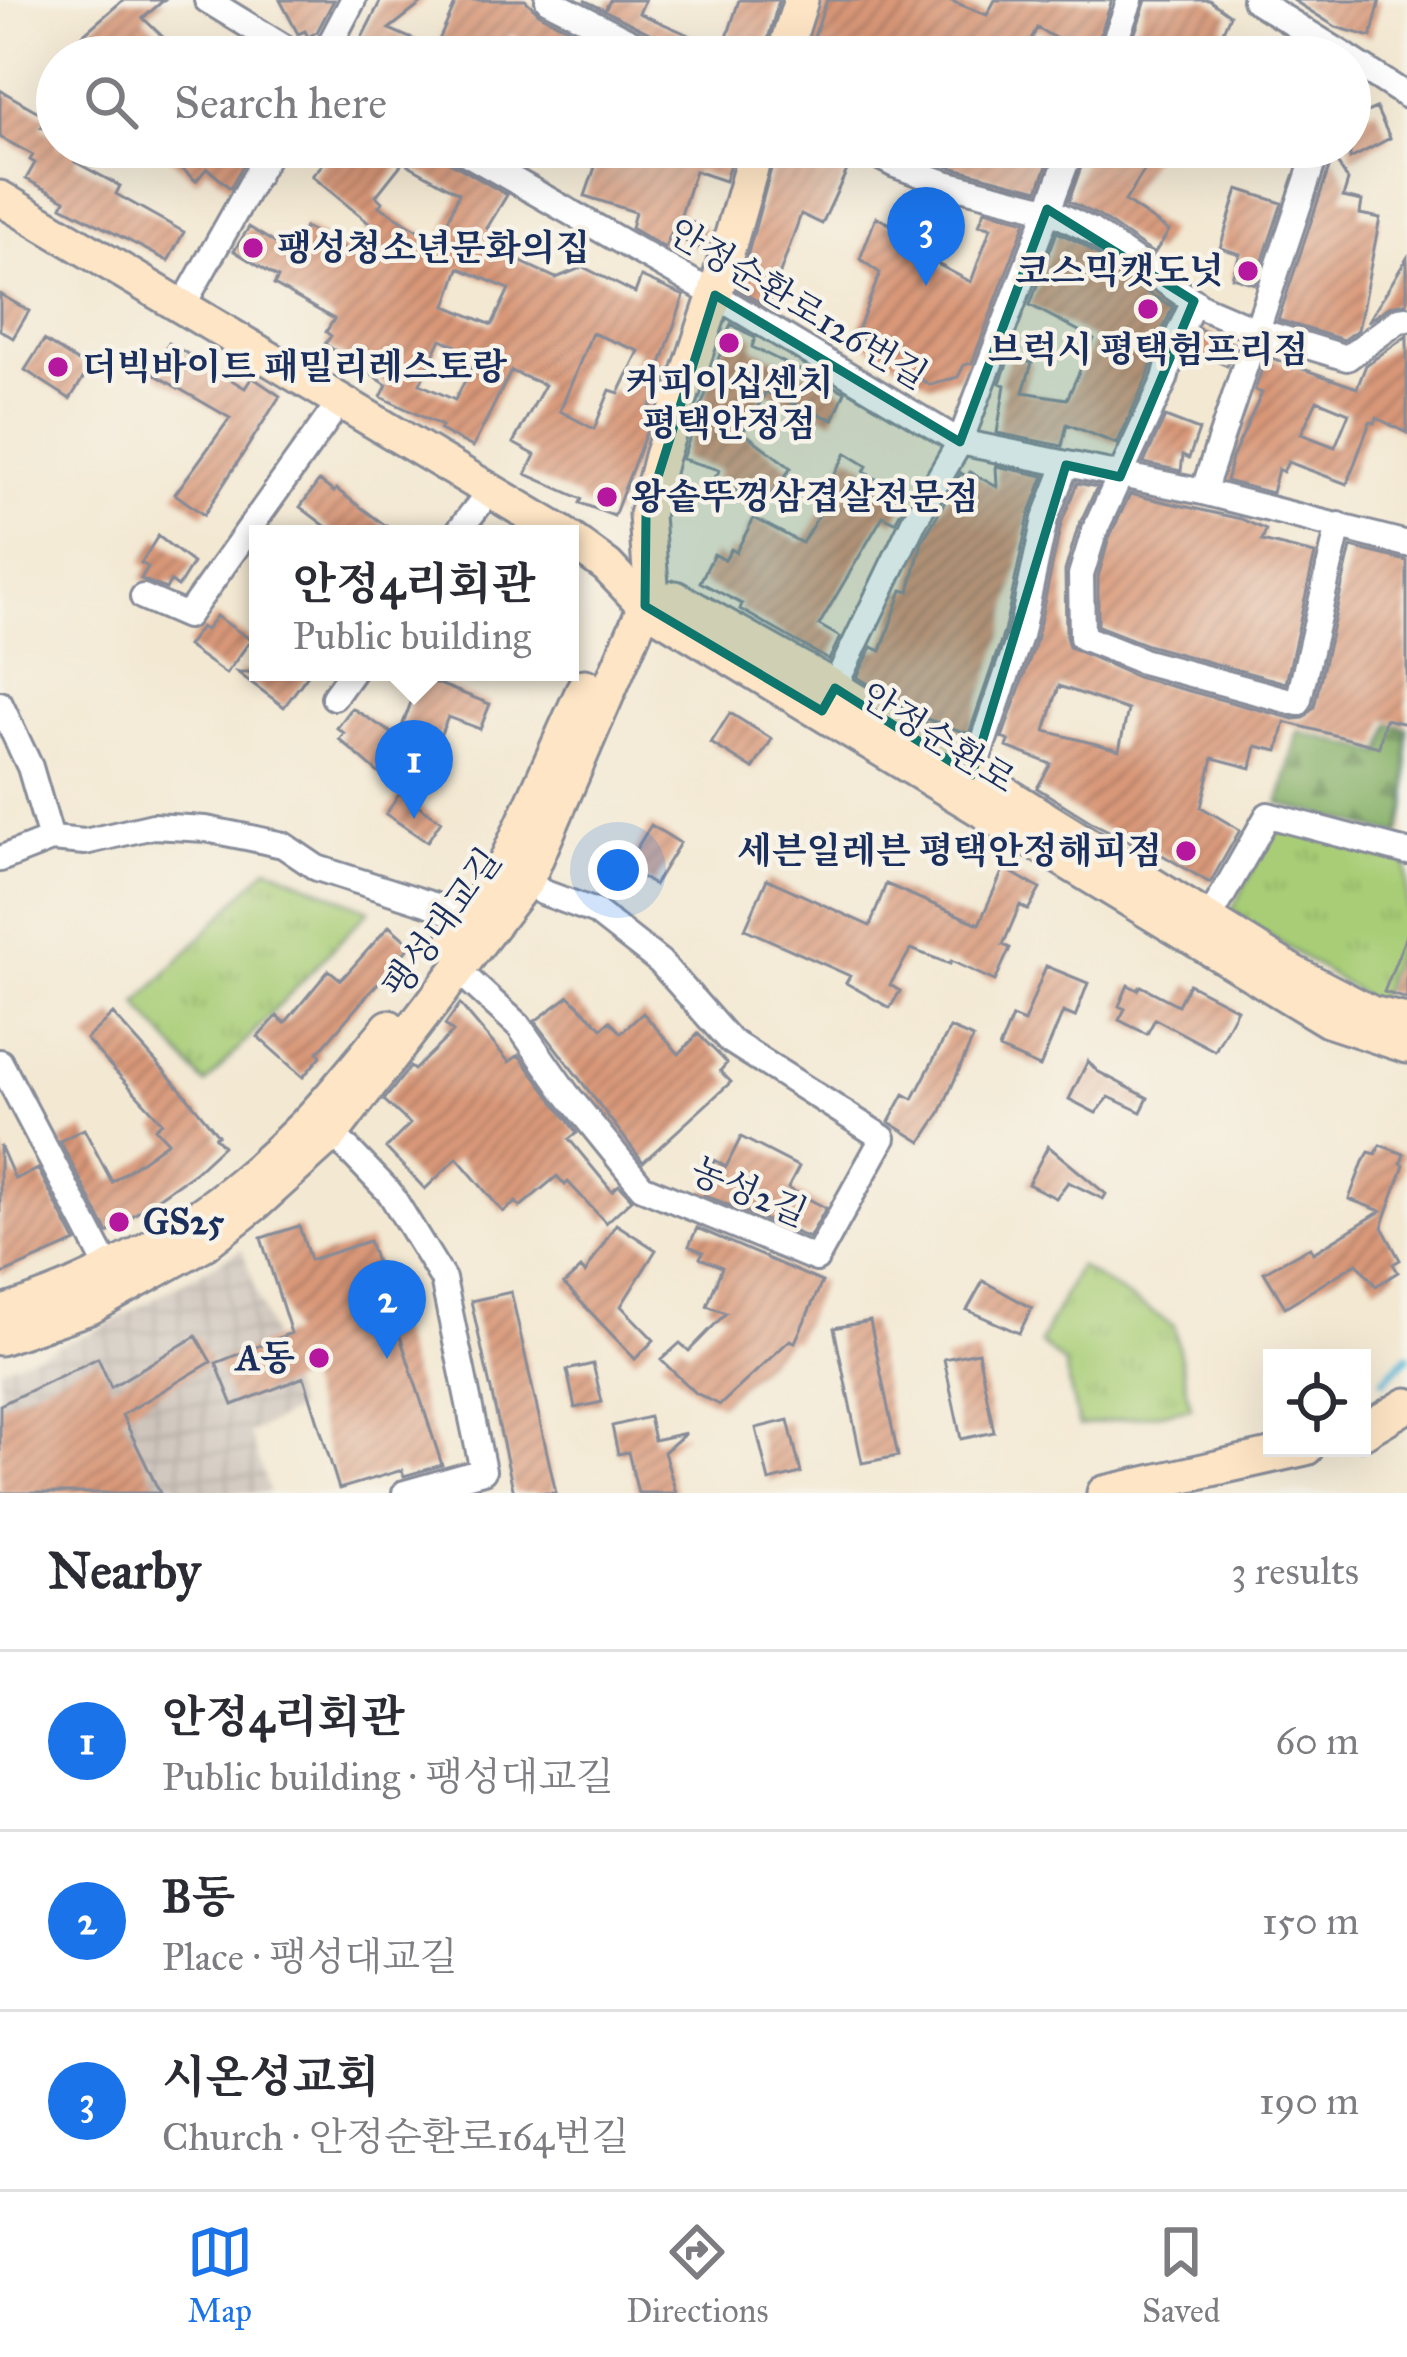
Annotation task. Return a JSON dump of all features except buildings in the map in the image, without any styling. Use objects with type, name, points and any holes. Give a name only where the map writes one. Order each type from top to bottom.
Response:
[{"type":"main road","points":[[790,36],[801,0]]},
{"type":"main road","points":[[640,588],[646,515],[661,456],[716,295],[751,168]]},
{"type":"main road","name":"안정순환로","points":[[0,198],[548,525]]},
{"type":"main road","name":"안정순환로","points":[[579,545],[640,588],[1202,932],[1371,1013],[1407,1021]]},
{"type":"main road","name":"팽성대교길","points":[[478,929],[527,880],[640,588]]},
{"type":"main road","name":"팽성대교길","points":[[0,1338],[205,1243],[256,1203],[460,971],[506,862],[640,588]]},
{"type":"main road","name":"안정순환로","points":[[828,700],[972,775],[1328,1020],[1407,1046]]},
{"type":"main road","points":[[320,1128],[396,1019],[478,929]]},
{"type":"main road","points":[[0,1314],[115,1282]]},
{"type":"main road","points":[[1371,1427],[1407,1405]]},
{"type":"main road","points":[[1104,1493],[1266,1457]]},
{"type":"street","points":[[207,0],[266,36]]},
{"type":"street","points":[[333,36],[353,0]]},
{"type":"street","points":[[548,0],[619,36]]},
{"type":"street","points":[[1117,36],[1130,0]]},
{"type":"street","points":[[1255,0],[1313,36]]},
{"type":"street","points":[[1371,73],[1407,96]]},
{"type":"street","points":[[183,305],[260,168]]},
{"type":"street","name":"안정순환로126번길","points":[[493,168],[959,442],[1203,492],[1407,544]]},
{"type":"street","points":[[903,168],[1047,209],[1090,230],[1194,302],[1258,331],[1347,358],[1407,319]]},
{"type":"street","points":[[828,700],[914,521],[959,442],[1064,168]]},
{"type":"street","points":[[1203,492],[1311,168]]},
{"type":"street","points":[[1194,302],[1174,344],[1165,379],[1094,532],[1081,575],[1082,637],[1142,661],[1298,703],[1339,525]]},
{"type":"street","points":[[251,525],[340,400]]},
{"type":"street","name":"안정순환로","points":[[972,775],[1020,636],[1045,519],[1066,465]]},
{"type":"street","points":[[463,525],[490,491]]},
{"type":"street","points":[[143,597],[187,616],[249,528]]},
{"type":"street","points":[[334,698],[346,681]]},
{"type":"street","points":[[0,704],[30,767],[51,839]]},
{"type":"street","points":[[1202,932],[1268,815],[1407,853]]},
{"type":"street","points":[[0,859],[51,839],[86,842],[153,826],[206,829],[283,845],[317,868],[436,906],[478,929]]},
{"type":"street","name":"농성2길","points":[[460,971],[520,1026],[566,1093],[642,1186],[816,1259],[883,1138],[729,1040],[660,962],[596,912],[542,892],[527,880]]},
{"type":"street","points":[[0,1062],[115,1282]]},
{"type":"street","points":[[320,1128],[390,1193],[443,1279],[483,1471],[405,1493]]},
{"type":"highlighted area","points":[[1047,209],[1194,301],[1120,477],[1066,465],[972,775],[835,688],[822,711],[645,606],[646,515],[715,295],[960,442]]},
{"type":"shaded area","points":[[242,1249],[297,1410],[249,1433],[270,1493],[0,1493],[0,1368],[94,1332]]},
{"type":"green space","points":[[1390,724],[1407,728],[1407,805],[1399,835],[1279,804],[1298,731],[1382,753]]},
{"type":"green space","points":[[1288,828],[1407,861],[1407,924],[1377,1004],[1231,912],[1270,835]]},
{"type":"green space","points":[[268,867],[369,910],[205,1084],[137,1004]]},
{"type":"green space","points":[[1079,1266],[1174,1326],[1191,1408],[1079,1426],[1064,1363],[1040,1343]]},
{"type":"waterway","points":[[1384,1380],[1407,1357]]},
{"type":"place","name":"팽성청소년문화의집","points":[[253,248]]},
{"type":"place","name":"코스믹캣도넛","points":[[1248,271]]},
{"type":"place","name":"시온성교회","points":[[926,286]]},
{"type":"place","name":"브럭시 평택험프리점","points":[[1148,309]]},
{"type":"place","name":"커피이십센치 평택안정점","points":[[729,343]]},
{"type":"place","name":"더빅바이트 패밀리레스토랑","points":[[58,367]]},
{"type":"place","name":"왕솥뚜껑삼겹살전문점","points":[[607,497]]},
{"type":"place","name":"안정4리회관","points":[[414,819]]},
{"type":"place","name":"세븐일레븐 평택안정해피점","points":[[1186,851]]},
{"type":"place","name":"GS25","points":[[119,1222]]},
{"type":"place","name":"A동","points":[[319,1358]]},
{"type":"place","name":"B동","points":[[387,1359]]}]
